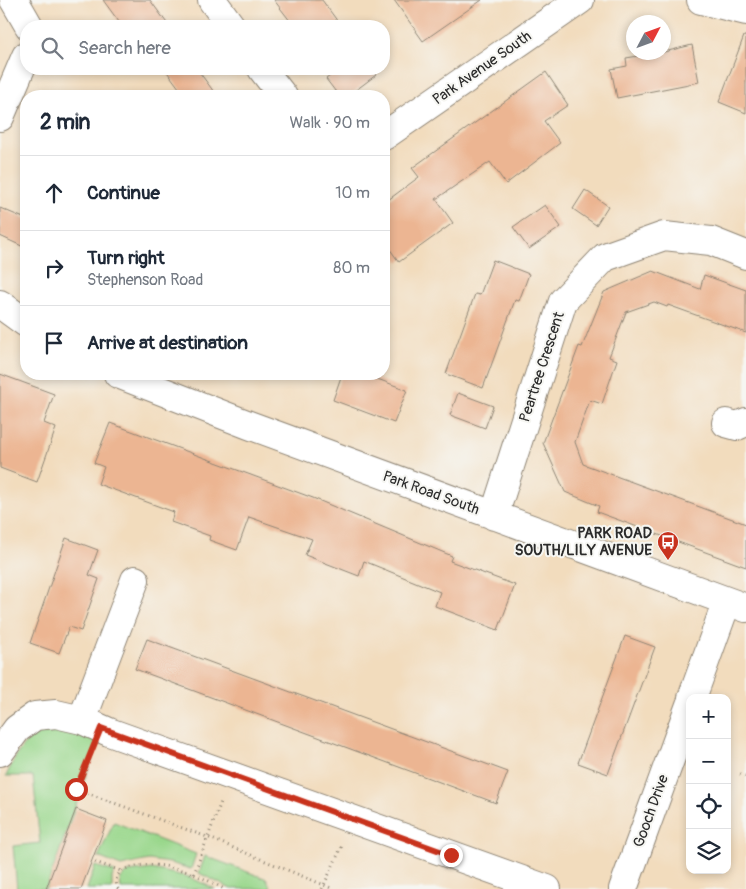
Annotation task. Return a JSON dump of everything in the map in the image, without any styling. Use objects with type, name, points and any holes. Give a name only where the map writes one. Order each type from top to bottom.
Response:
[{"type":"street","points":[[14,0],[25,20]]},
{"type":"street","points":[[212,0],[227,20]]},
{"type":"street","name":"Park Avenue South","points":[[390,132],[580,0]]},
{"type":"street","points":[[701,0],[746,11]]},
{"type":"street","points":[[0,118],[20,70]]},
{"type":"street","points":[[267,75],[278,90]]},
{"type":"street","name":"Peartree Crescent","points":[[494,516],[563,301],[605,257],[664,236],[711,241],[746,255]]},
{"type":"street","points":[[0,304],[20,319]]},
{"type":"street","name":"Park Road South","points":[[133,380],[249,425],[737,605]]},
{"type":"street","points":[[92,724],[135,580]]},
{"type":"street","points":[[694,694],[737,605]]},
{"type":"street","points":[[0,752],[17,728],[34,716],[56,714],[92,724],[547,889]]},
{"type":"street","name":"Gooch Drive","points":[[623,889],[686,716]]},
{"type":"path","points":[[92,724],[76,789],[207,837],[323,887],[333,889]]},
{"type":"path","points":[[740,774],[746,776]]},
{"type":"path","points":[[194,874],[225,793]]},
{"type":"path","points":[[323,887],[346,838]]},
{"type":"path","points":[[95,862],[121,871],[140,866],[161,866],[194,874],[224,889]]},
{"type":"path","points":[[118,889],[115,879],[121,871]]},
{"type":"green space","points":[[49,730],[76,732],[99,740],[46,889],[17,889],[13,846],[40,843],[33,776],[6,776],[17,754],[27,741],[33,736]]},
{"type":"green space","points":[[114,822],[196,854],[191,869],[149,860],[121,866],[98,857]]},
{"type":"green space","points":[[205,856],[267,879],[271,889],[231,889],[199,873]]},
{"type":"green space","points":[[95,866],[115,872],[112,877],[112,889],[87,889]]},
{"type":"green space","points":[[152,869],[189,877],[215,889],[121,889],[120,879],[128,872]]},
{"type":"building","points":[[103,0],[150,0],[165,20],[118,20]]},
{"type":"building","points":[[274,0],[322,0],[337,20],[289,20]]},
{"type":"building","points":[[394,0],[482,0],[423,41]]},
{"type":"building","points":[[744,36],[746,36],[746,113],[719,102]]},
{"type":"building","points":[[692,45],[699,82],[617,98],[611,69],[627,66],[626,60],[671,60],[671,50]]},
{"type":"building","points":[[546,72],[568,105],[544,121],[560,143],[506,184],[490,162],[436,199],[453,223],[399,262],[390,249],[390,199],[419,177],[412,168]]},
{"type":"building","points":[[169,75],[201,75],[213,90],[181,90]]},
{"type":"building","points":[[376,75],[356,90],[334,90],[326,79],[330,76]]},
{"type":"building","points":[[585,190],[608,206],[596,225],[573,209]]},
{"type":"building","points":[[545,205],[561,227],[529,249],[513,227]]},
{"type":"building","points":[[0,208],[20,216],[20,245],[0,236]]},
{"type":"building","points":[[493,260],[529,274],[519,301],[515,300],[483,388],[446,374],[475,294],[480,295]]},
{"type":"building","points":[[653,271],[700,289],[704,275],[746,290],[746,333],[668,305],[667,307],[654,302],[626,312],[609,357],[617,360],[602,404],[590,400],[575,442],[583,464],[746,524],[746,567],[597,512],[599,506],[565,492],[543,443],[579,346],[582,347],[604,292]]},
{"type":"building","points":[[0,374],[54,394],[44,423],[56,428],[37,482],[0,468]]},
{"type":"building","points":[[340,380],[380,380],[407,390],[394,423],[333,400]]},
{"type":"building","points":[[458,393],[493,406],[485,428],[450,415]]},
{"type":"building","points":[[110,423],[313,498],[452,556],[450,561],[515,585],[498,630],[435,606],[440,592],[364,561],[359,576],[305,555],[312,539],[249,517],[237,550],[209,540],[210,536],[171,522],[174,512],[98,484],[104,467],[94,463]]},
{"type":"building","points":[[66,538],[98,550],[89,575],[99,579],[81,631],[69,627],[59,653],[30,643]]},
{"type":"building","points":[[625,636],[655,647],[608,774],[578,763]]},
{"type":"building","points":[[147,639],[508,772],[496,803],[135,669]]},
{"type":"building","points":[[76,809],[107,821],[81,889],[46,889]]},
{"type":"place","name":"PARK ROAD SOUTH/LILY AVENUE","points":[[668,561]]},
{"type":"route","points":[[76,789],[101,728],[451,855]]}]
